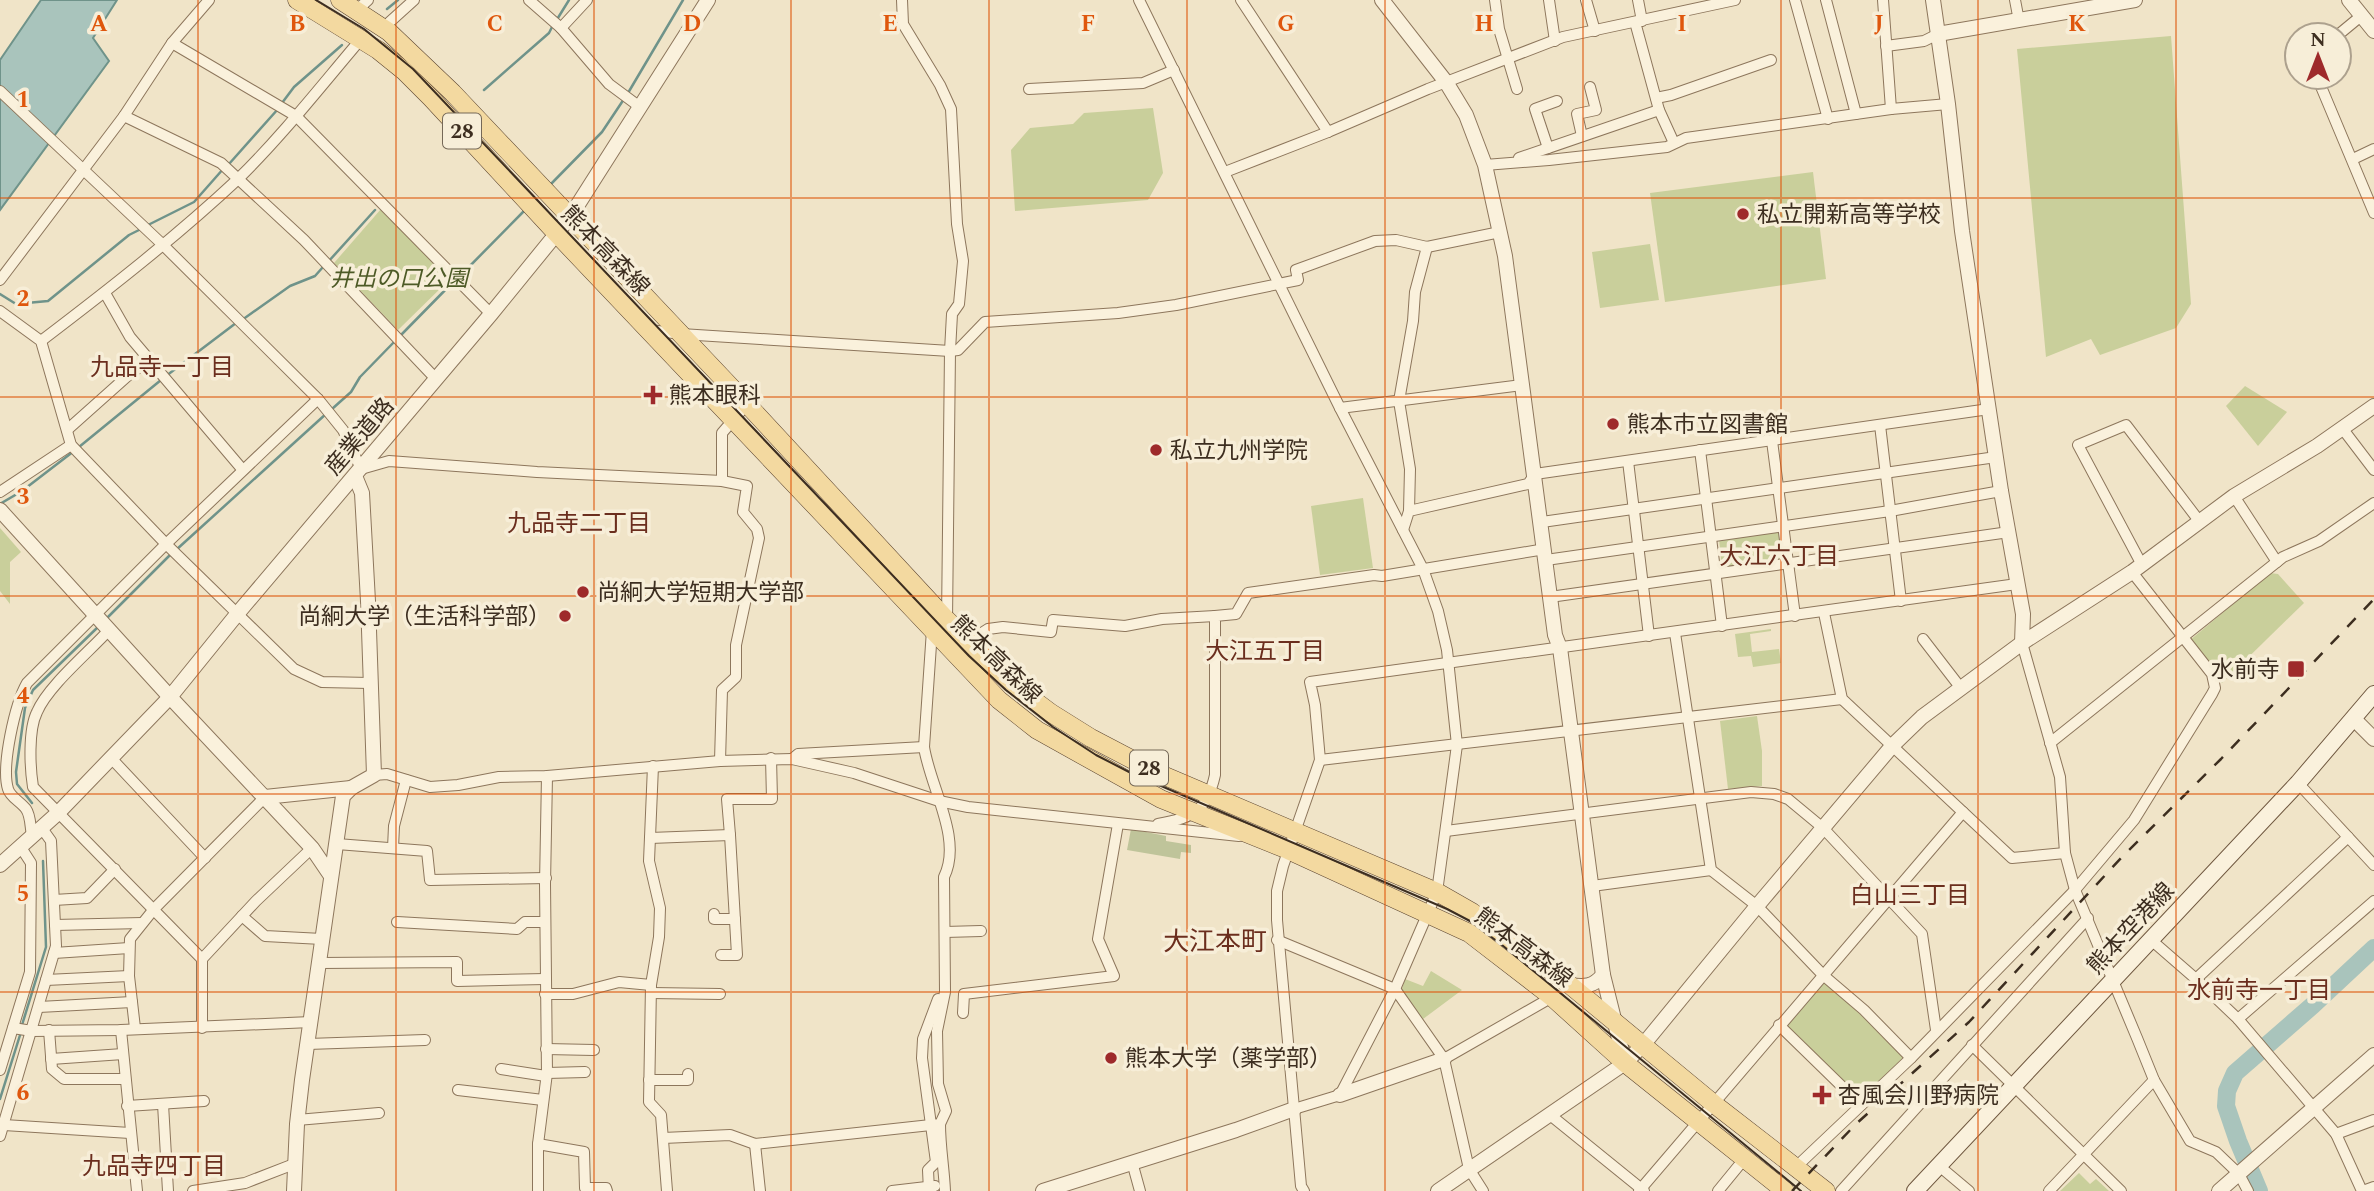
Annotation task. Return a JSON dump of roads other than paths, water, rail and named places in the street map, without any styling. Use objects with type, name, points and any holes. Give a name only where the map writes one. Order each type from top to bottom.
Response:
[{"type":"main road","name":"熊本高森線","points":[[297,0],[356,36],[404,71],[734,421],[939,625],[968,641],[1011,683],[1091,738],[1150,768],[1437,892],[1472,912],[1615,1020],[1714,1104],[1826,1191]]},
{"type":"main road","name":"熊本高森線","points":[[340,0],[371,16],[453,93],[747,404],[939,625],[999,700],[1037,730],[1161,799],[1288,850],[1469,933],[1503,957],[1625,1063],[1781,1190]]},
{"type":"main road","name":"熊本空港線","points":[[1915,1191],[2298,783],[2374,694]]},
{"type":"street","points":[[0,280],[124,116],[172,43],[209,0]]},
{"type":"street","points":[[371,16],[414,0]]},
{"type":"street","points":[[528,0],[561,27],[609,84],[640,107]]},
{"type":"street","points":[[561,27],[587,0]]},
{"type":"street","name":"産業道路","points":[[0,865],[58,813],[170,697],[557,234],[708,0]]},
{"type":"street","points":[[902,0],[903,23],[951,109],[957,225],[963,261],[959,304],[952,314],[939,625],[924,747],[927,765],[945,814],[951,864],[944,877],[945,992],[937,1031],[938,1084],[946,1111],[936,1124],[936,1162],[928,1170],[929,1189]]},
{"type":"street","points":[[1139,0],[1340,408],[1423,569],[1438,611],[1447,650],[1457,745],[1437,892],[1395,989],[1340,1095]]},
{"type":"street","points":[[1241,0],[1328,132]]},
{"type":"street","points":[[1382,0],[1446,82],[1466,115],[1485,165],[1505,256],[1555,635],[1560,648],[1583,813],[1602,975],[1625,1063]]},
{"type":"street","points":[[1495,0],[1499,29],[1517,89]]},
{"type":"street","points":[[1549,0],[1555,41]]},
{"type":"street","points":[[1586,0],[1595,31]]},
{"type":"street","points":[[1638,0],[1638,21],[1657,104],[1674,143]]},
{"type":"street","points":[[1225,172],[1446,82],[1555,41],[1735,0]]},
{"type":"street","points":[[1795,0],[1828,119]]},
{"type":"street","points":[[1826,0],[1856,114]]},
{"type":"street","points":[[1883,0],[1891,109]]},
{"type":"street","points":[[1933,0],[1962,231],[2001,491],[2023,614],[2022,643],[2060,778],[2065,853],[2076,890],[2154,1080],[2190,1141],[2216,1152],[2239,1174],[2248,1191]]},
{"type":"street","points":[[2015,0],[2019,20]]},
{"type":"street","points":[[1886,46],[1924,41],[1938,34],[2135,0]]},
{"type":"street","points":[[2349,0],[2374,31]]},
{"type":"street","points":[[2353,23],[2361,16]]},
{"type":"street","points":[[41,341],[105,293],[239,178],[296,116],[356,36]]},
{"type":"street","points":[[172,43],[296,116],[491,314]]},
{"type":"street","points":[[1505,163],[1583,136],[1657,104],[1671,95],[1770,60]]},
{"type":"street","points":[[1029,89],[1143,83],[1174,70]]},
{"type":"street","points":[[1583,136],[1577,114],[1596,110],[1590,87]]},
{"type":"street","points":[[0,91],[162,244],[318,399],[343,430],[358,472],[362,493],[374,775]]},
{"type":"street","points":[[2323,91],[2374,213]]},
{"type":"street","points":[[1548,148],[1535,109],[1557,101]]},
{"type":"street","points":[[1485,165],[1667,147],[1686,138],[1891,109],[1948,104]]},
{"type":"street","points":[[124,116],[222,163],[304,240],[436,379]]},
{"type":"street","points":[[2353,159],[2374,149]]},
{"type":"street","points":[[648,329],[681,334],[950,351],[958,350],[985,322],[1118,313],[1176,305],[1298,280],[1296,270],[1375,241],[1396,240],[1427,247],[1500,232]]},
{"type":"street","points":[[1403,530],[1409,511],[1410,469],[1399,401],[1413,321],[1415,292],[1427,247]]},
{"type":"street","points":[[105,293],[130,337],[242,469]]},
{"type":"street","points":[[0,311],[41,341],[71,445],[166,544],[294,670],[322,682],[370,683]]},
{"type":"street","points":[[67,430],[132,372],[149,361]]},
{"type":"street","points":[[1340,408],[1522,385]]},
{"type":"street","points":[[130,1133],[2,1130],[56,946],[51,841],[36,831],[29,815],[8,791],[6,774],[17,703],[27,683],[242,469],[318,399]]},
{"type":"street","points":[[722,481],[722,433],[747,404]]},
{"type":"street","points":[[1438,1191],[1625,1063],[1643,1045],[1893,746],[1922,717],[2022,643],[2137,569],[2234,496],[2317,446],[2374,406]]},
{"type":"street","points":[[1409,511],[1528,484],[1535,474],[1989,410]]},
{"type":"street","points":[[1880,425],[1901,601]]},
{"type":"street","points":[[1796,1167],[1910,1058],[2076,890],[2134,820],[2215,688],[2212,674],[2182,637],[2137,569],[2078,446],[2126,425],[2200,522]]},
{"type":"street","points":[[2342,428],[2374,470]]},
{"type":"street","points":[[1772,441],[1795,616]]},
{"type":"street","points":[[0,492],[71,445]]},
{"type":"street","points":[[1700,450],[1722,626]]},
{"type":"street","points":[[1542,522],[1996,457]]},
{"type":"street","points":[[358,472],[389,461],[537,472],[722,481],[747,486],[743,512],[757,529],[759,538],[736,645],[736,677],[722,690],[720,761]]},
{"type":"street","points":[[1628,461],[1649,636]]},
{"type":"street","points":[[968,641],[988,629],[1003,627],[1051,632],[1053,620],[1125,626],[1162,619],[1236,614],[1248,593],[1546,554],[1638,547],[1890,511],[2001,491]]},
{"type":"street","points":[[2234,496],[2277,562]]},
{"type":"street","points":[[2050,743],[2277,562],[2319,541],[2374,503]]},
{"type":"street","points":[[0,510],[312,848],[331,876]]},
{"type":"street","points":[[1550,597],[2008,532]]},
{"type":"street","points":[[1288,1191],[1302,1189],[1277,940],[1277,891],[1288,850],[1320,760],[1310,682],[2017,584]]},
{"type":"street","points":[[1824,612],[1842,699],[2012,858],[2065,853]]},
{"type":"street","points":[[1149,825],[1195,813],[1210,796],[1214,775],[1215,616]]},
{"type":"street","points":[[109,630],[47,695],[36,713],[32,730],[33,787],[202,959]]},
{"type":"street","points":[[1675,633],[1712,870],[1757,906],[1823,975],[1864,1010],[1910,1058]]},
{"type":"street","points":[[1923,639],[1960,687]]},
{"type":"street","points":[[1320,760],[1842,699]]},
{"type":"street","points":[[2354,719],[2374,739]]},
{"type":"street","points":[[792,759],[798,754],[924,747]]},
{"type":"street","points":[[111,758],[205,858]]},
{"type":"street","points":[[721,955],[737,955],[727,799],[772,799],[771,758]]},
{"type":"street","points":[[294,1191],[298,1119],[343,796],[351,788],[374,775],[387,774],[430,787],[499,777],[547,776],[720,761],[792,759],[854,773],[939,801],[968,807],[1259,838]]},
{"type":"street","points":[[653,766],[649,861],[660,908],[659,937],[651,989],[649,1102],[661,1115],[667,1191]]},
{"type":"street","points":[[538,1191],[538,1144],[547,1075],[547,776]]},
{"type":"street","points":[[393,848],[394,826],[406,780]]},
{"type":"street","points":[[2298,783],[2374,865]]},
{"type":"street","points":[[135,1028],[130,939],[154,909],[265,797],[351,788]]},
{"type":"street","points":[[1446,831],[1751,792],[1774,793],[1788,799],[1824,828],[1922,934],[1936,1030]]},
{"type":"street","points":[[1149,825],[1159,819],[1161,799]]},
{"type":"street","points":[[892,1191],[945,1188],[936,1124],[922,1058],[923,1039],[940,995],[940,870],[945,859],[940,815],[935,804],[939,801]]},
{"type":"street","points":[[1549,1114],[1641,1190],[1963,812]]},
{"type":"street","points":[[963,1013],[964,994],[1114,976],[1098,939],[1118,824]]},
{"type":"street","points":[[650,838],[730,835]]},
{"type":"street","points":[[2196,979],[2348,837]]},
{"type":"street","points":[[337,844],[427,851],[430,880],[546,878]]},
{"type":"street","points":[[0,1070],[30,972],[31,863],[20,846]]},
{"type":"street","points":[[202,1028],[202,959],[312,848]]},
{"type":"street","points":[[54,900],[87,898],[115,869]]},
{"type":"street","points":[[1592,886],[1712,870]]},
{"type":"street","points":[[2238,1019],[2374,901]]},
{"type":"street","points":[[714,914],[714,919],[735,919]]},
{"type":"street","points":[[242,916],[265,936],[322,939]]},
{"type":"street","points":[[1841,1191],[2088,918]]},
{"type":"street","points":[[397,922],[517,929],[525,922],[545,922]]},
{"type":"street","points":[[55,925],[142,923]]},
{"type":"street","points":[[945,932],[981,931]]},
{"type":"street","points":[[2151,939],[2238,1019],[2336,1134],[2362,1191],[2374,1187]]},
{"type":"street","points":[[1277,940],[1395,989],[1444,1059],[1469,1169],[1483,1191]]},
{"type":"street","points":[[54,953],[129,948]]},
{"type":"street","points":[[320,963],[457,962],[457,981],[545,979]]},
{"type":"street","points":[[1043,1191],[1236,1130],[1444,1059],[1552,998],[1567,983],[1588,986],[1597,982],[1602,975]]},
{"type":"street","points":[[46,980],[130,976]]},
{"type":"street","points":[[545,994],[573,995],[619,982],[651,989],[720,994]]},
{"type":"street","points":[[39,1006],[132,1003]]},
{"type":"street","points":[[13,1028],[32,1031],[121,1030],[312,1022]]},
{"type":"street","points":[[1779,1025],[1861,1105]]},
{"type":"street","points":[[49,1030],[52,1069],[64,1079],[125,1079]]},
{"type":"street","points":[[121,1030],[137,1191]]},
{"type":"street","points":[[308,1044],[425,1040]]},
{"type":"street","points":[[1972,1045],[2121,1191]]},
{"type":"street","points":[[547,1049],[594,1050]]},
{"type":"street","points":[[51,1059],[123,1054]]},
{"type":"street","points":[[2219,1191],[2374,1055]]},
{"type":"street","points":[[502,1069],[547,1075],[585,1072]]},
{"type":"street","points":[[649,1080],[688,1082]]},
{"type":"street","points":[[2049,1191],[2154,1080]]},
{"type":"street","points":[[458,1090],[543,1100]]},
{"type":"street","points":[[127,1106],[204,1101]]},
{"type":"street","points":[[163,1104],[168,1191]]},
{"type":"street","points":[[298,1119],[379,1113]]},
{"type":"street","points":[[2336,1134],[2374,1120]]},
{"type":"street","points":[[663,1138],[730,1135],[755,1144],[936,1124]]},
{"type":"street","points":[[538,1144],[583,1152],[585,1188],[607,1188],[607,1191]]},
{"type":"street","points":[[755,1144],[760,1191]]},
{"type":"street","points":[[1718,1191],[1745,1158]]},
{"type":"street","points":[[1132,1162],[1140,1191]]},
{"type":"street","points":[[193,1191],[245,1183],[294,1164]]},
{"type":"street","points":[[1938,1165],[1969,1191]]},
{"type":"water","points":[[41,0],[117,0],[93,38],[109,61],[0,210],[0,60]]},
{"type":"waterway","points":[[387,9],[398,0]]},
{"type":"waterway","points":[[556,21],[569,0]]},
{"type":"waterway","points":[[628,93],[683,0]]},
{"type":"waterway","points":[[484,90],[549,33],[552,27]]},
{"type":"waterway","points":[[282,103],[294,87],[342,45]]},
{"type":"waterway","points":[[549,186],[602,132],[624,99]]},
{"type":"waterway","points":[[229,164],[278,109]]},
{"type":"waterway","points":[[146,226],[194,202],[224,168]]},
{"type":"waterway","points":[[328,262],[375,210]]},
{"type":"waterway","points":[[460,276],[524,211]]},
{"type":"waterway","points":[[0,294],[16,304],[48,301],[129,235],[141,229]]},
{"type":"waterway","points":[[242,320],[290,286],[315,276],[323,267]]},
{"type":"waterway","points":[[401,335],[455,280]]},
{"type":"waterway","points":[[166,376],[236,323]]},
{"type":"waterway","points":[[332,409],[351,392],[360,377],[396,340]]},
{"type":"waterway","points":[[79,447],[161,380]]},
{"type":"waterway","points":[[176,550],[327,413]]},
{"type":"waterway","points":[[0,504],[22,491],[74,451]]},
{"type":"waterway","points":[[106,619],[171,554]]},
{"type":"waterway","points":[[32,803],[17,784],[16,772],[25,708],[33,690],[99,626]]},
{"type":"waterway","points":[[22,1025],[46,947],[43,861]]},
{"type":"waterway","points":[[2259,1191],[2226,1106],[2227,1091],[2235,1073],[2374,948]]},
{"type":"waterway","points":[[0,1099],[21,1032]]},
{"type":"tram line","points":[[316,0],[364,29],[413,69],[969,656],[1006,690],[1053,727],[1096,755],[1131,773],[1470,921],[1801,1191]]},
{"type":"railway","points":[[1792,1191],[1856,1124],[1969,1022],[2122,857],[2221,759],[2374,599]]},
{"type":"place","name":"私立開新高等学校","points":[[1743,214]]},
{"type":"place","name":"熊本眼科","points":[[653,395]]},
{"type":"place","name":"熊本市立図書館","points":[[1613,424]]},
{"type":"place","name":"私立九州学院","points":[[1156,450]]},
{"type":"place","name":"尚絅大学短期大学部","points":[[583,592]]},
{"type":"place","name":"尚絅大学（生活科学部）","points":[[565,616]]},
{"type":"place","name":"水前寺","points":[[2296,669]]},
{"type":"place","name":"熊本大学（薬学部）","points":[[1111,1058]]},
{"type":"place","name":"杏風会川野病院","points":[[1822,1095]]},
{"type":"district","name":"九品寺一丁目","points":[[162,367]]},
{"type":"district","name":"九品寺二丁目","points":[[579,523]]},
{"type":"district","name":"大江六丁目","points":[[1779,556]]},
{"type":"district","name":"大江五丁目","points":[[1265,651]]},
{"type":"district","name":"白山三丁目","points":[[1910,895]]},
{"type":"district","name":"大江本町","points":[[1215,941]]},
{"type":"district","name":"水前寺一丁目","points":[[2259,990]]},
{"type":"district","name":"九品寺四丁目","points":[[154,1166]]},
{"type":"park label","name":"井出の口公園","points":[[399,278]]}]
